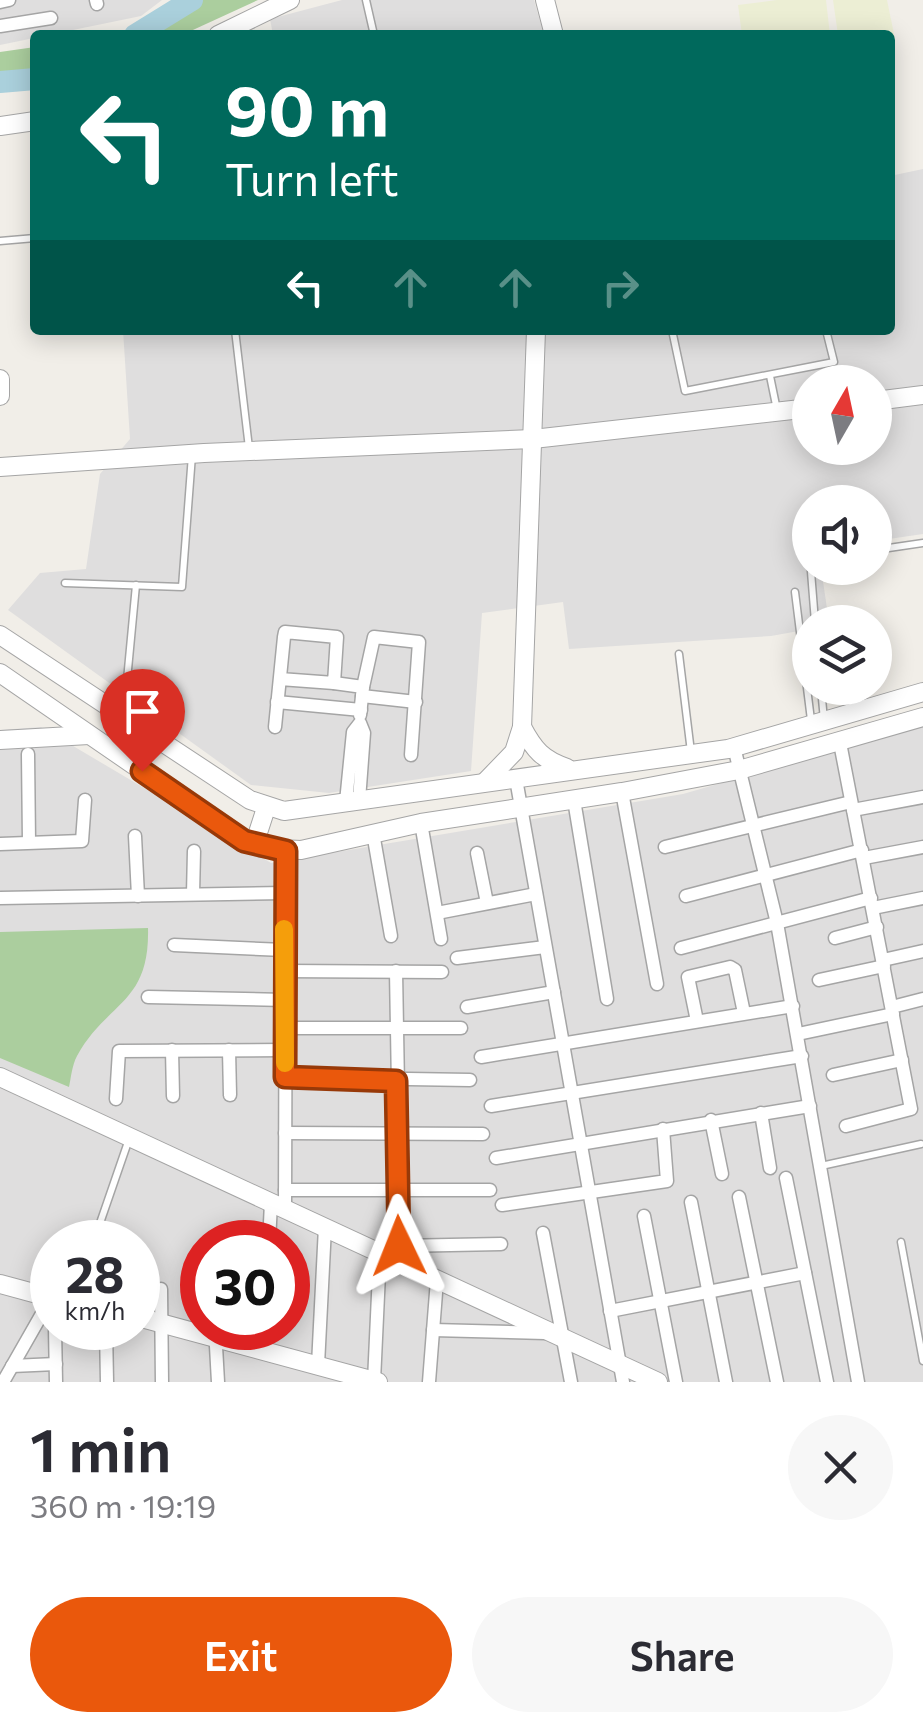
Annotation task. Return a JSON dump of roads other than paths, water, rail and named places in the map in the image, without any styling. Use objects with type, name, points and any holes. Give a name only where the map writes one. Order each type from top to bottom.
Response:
[{"type":"street","points":[[0,2],[9,0]]},
{"type":"street","points":[[228,30],[290,0]]},
{"type":"street","points":[[545,0],[553,30]]},
{"type":"street","points":[[0,26],[51,18]]},
{"type":"street","points":[[0,126],[30,123]]},
{"type":"street","points":[[484,783],[514,752],[522,727],[536,335]]},
{"type":"street","points":[[0,379],[0,396]]},
{"type":"street","points":[[892,398],[923,395]]},
{"type":"street","points":[[0,467],[533,439],[792,410]]},
{"type":"street","points":[[275,727],[288,630],[337,637],[334,684]]},
{"type":"street","points":[[0,635],[266,808],[284,810],[734,747],[923,692]]},
{"type":"street","points":[[352,801],[353,732],[374,637],[419,642],[411,755]]},
{"type":"street","points":[[0,673],[254,845],[286,851],[422,822],[739,770],[923,717]]},
{"type":"street","points":[[280,678],[334,684],[361,704]]},
{"type":"street","points":[[278,702],[416,702]]},
{"type":"street","points":[[522,727],[533,748],[547,761],[576,770]]},
{"type":"street","points":[[0,740],[88,735]]},
{"type":"street","points":[[840,743],[910,1111],[846,1126]]},
{"type":"street","points":[[734,747],[777,923],[858,1382]]},
{"type":"street","points":[[28,754],[29,842]]},
{"type":"street","points":[[516,779],[621,1373]]},
{"type":"street","points":[[622,792],[656,984]]},
{"type":"street","points":[[665,847],[852,806],[923,797]]},
{"type":"street","points":[[0,844],[82,841],[85,800]]},
{"type":"street","points":[[574,800],[608,998]]},
{"type":"street","points":[[254,845],[266,808]]},
{"type":"street","points":[[422,822],[441,939]]},
{"type":"street","points":[[373,834],[391,936]]},
{"type":"street","points":[[135,836],[138,896]]},
{"type":"street","points":[[686,896],[765,874],[923,846]]},
{"type":"street","points":[[193,894],[194,851]]},
{"type":"street","points":[[275,1220],[281,1200],[285,1133],[286,851]]},
{"type":"street","points":[[477,853],[487,904]]},
{"type":"street","points":[[0,898],[284,893]]},
{"type":"street","points":[[437,913],[536,894]]},
{"type":"street","points":[[682,948],[872,903],[923,898]]},
{"type":"street","points":[[835,938],[876,928]]},
{"type":"street","points":[[174,945],[284,950]]},
{"type":"street","points":[[457,958],[545,947]]},
{"type":"street","points":[[819,980],[923,951]]},
{"type":"street","points":[[696,1022],[688,976],[730,966],[735,970],[744,1013]]},
{"type":"street","points":[[284,971],[442,972]]},
{"type":"street","points":[[396,971],[400,1254]]},
{"type":"street","points":[[468,1007],[554,992]]},
{"type":"street","points":[[148,997],[285,1000]]},
{"type":"street","points":[[798,1034],[893,1011],[923,999]]},
{"type":"street","points":[[481,1057],[793,1006]]},
{"type":"street","points":[[285,1028],[461,1028]]},
{"type":"street","points":[[172,1050],[172,1096]]},
{"type":"street","points":[[230,1050],[230,1095]]},
{"type":"street","points":[[116,1100],[118,1051],[285,1050]]},
{"type":"street","points":[[490,1106],[802,1056]]},
{"type":"street","points":[[833,1076],[902,1060]]},
{"type":"street","points":[[285,1077],[470,1080]]},
{"type":"street","points":[[0,1078],[281,1200],[380,1252],[400,1254],[500,1244]]},
{"type":"street","points":[[496,1158],[810,1106]]},
{"type":"street","points":[[761,1113],[770,1168]]},
{"type":"street","points":[[711,1120],[722,1174]]},
{"type":"street","points":[[502,1204],[669,1180],[662,1129]]},
{"type":"street","points":[[285,1133],[483,1134]]},
{"type":"street","points":[[786,1178],[827,1382]]},
{"type":"street","points":[[281,1200],[397,1190],[490,1190]]},
{"type":"street","points":[[739,1197],[776,1382]]},
{"type":"street","points":[[691,1202],[726,1382]]},
{"type":"street","points":[[644,1216],[676,1382]]},
{"type":"street","points":[[318,1365],[325,1226]]},
{"type":"street","points":[[543,1233],[559,1335],[572,1382]]},
{"type":"street","points":[[263,1350],[351,1378],[376,1381],[380,1252]]},
{"type":"street","points":[[400,1254],[437,1280],[559,1335],[621,1373],[658,1382]]},
{"type":"street","points":[[610,1311],[805,1274]]},
{"type":"street","points":[[428,1382],[437,1280]]},
{"type":"street","points":[[0,1284],[30,1292]]},
{"type":"street","points":[[161,1289],[162,1382]]},
{"type":"street","points":[[161,1322],[180,1325]]},
{"type":"street","points":[[433,1330],[559,1335]]},
{"type":"street","points":[[3,1382],[30,1335]]},
{"type":"street","points":[[56,1350],[56,1382]]},
{"type":"street","points":[[107,1350],[108,1382]]},
{"type":"street","points":[[217,1350],[218,1382]]},
{"type":"street","points":[[12,1366],[56,1364]]},
{"type":"lane","points":[[366,0],[373,30]]},
{"type":"lane","points":[[0,241],[30,238]]},
{"type":"lane","points":[[236,335],[250,452]]},
{"type":"lane","points":[[673,335],[685,391],[834,362],[827,335]]},
{"type":"lane","points":[[770,376],[777,412]]},
{"type":"lane","points":[[65,583],[182,587],[192,454]]},
{"type":"lane","points":[[892,548],[923,543]]},
{"type":"lane","points":[[127,680],[136,586]]},
{"type":"lane","points":[[795,592],[818,723]]},
{"type":"lane","points":[[680,654],[692,754]]},
{"type":"lane","points":[[818,723],[820,705]]},
{"type":"lane","points":[[101,1220],[130,1137]]},
{"type":"lane","points":[[822,1166],[921,1144]]},
{"type":"lane","points":[[901,1242],[923,1361]]},
{"type":"waterway","points":[[143,30],[192,0]]},
{"type":"waterway","points":[[0,82],[30,79]]}]
